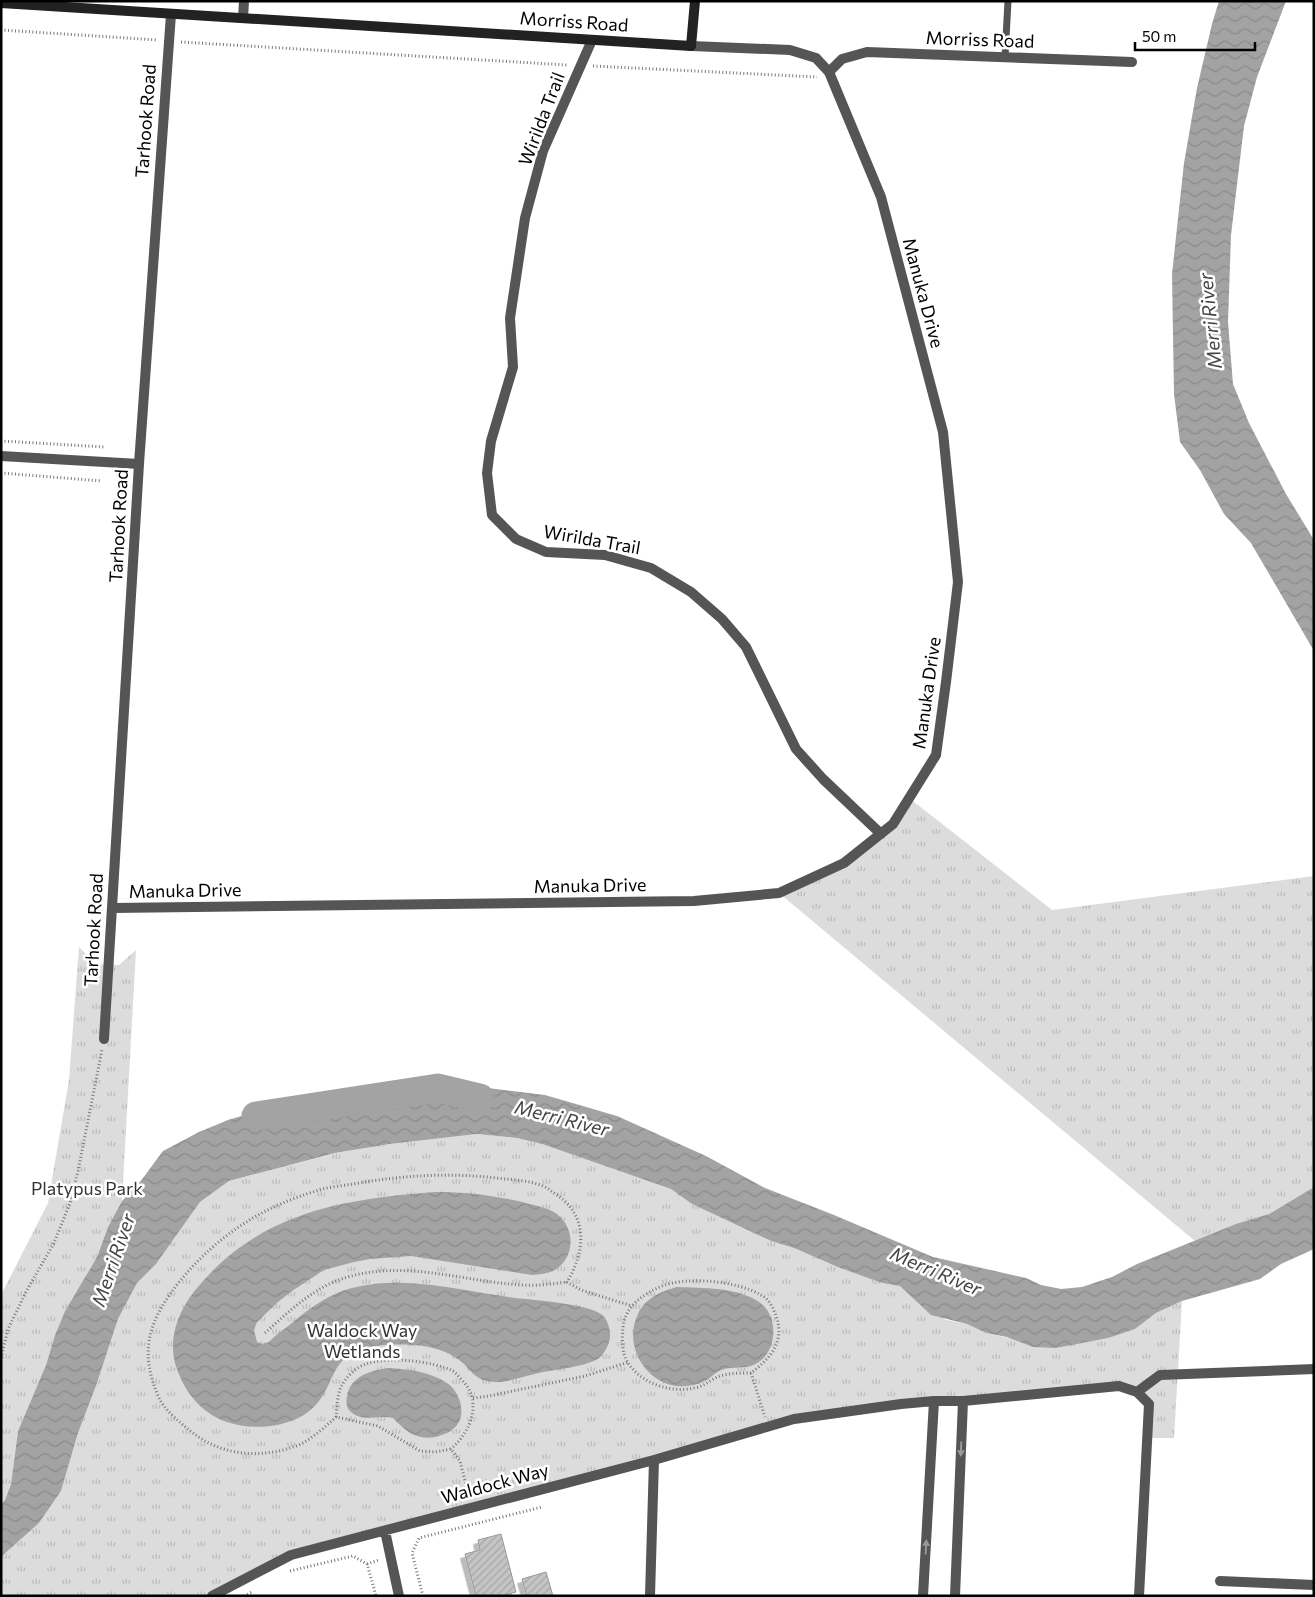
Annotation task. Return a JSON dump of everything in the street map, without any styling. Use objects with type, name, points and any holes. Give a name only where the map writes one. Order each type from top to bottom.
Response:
[{"type":"street","points":[[243,18],[244,1]]},
{"type":"street","points":[[691,46],[695,1]]},
{"type":"street","name":"Morriss Road","points":[[1,3],[691,46],[790,50],[816,58],[831,75],[842,59],[866,52],[1132,62]]},
{"type":"street","name":"Tarhook Road","points":[[104,1039],[139,464],[171,14]]},
{"type":"street","name":"Wirilda Trail","points":[[592,40],[543,151],[525,218],[510,318],[513,367],[491,441],[487,473],[492,515],[516,539],[546,552],[605,555],[651,568],[690,592],[722,619],[746,647],[796,749],[823,779],[881,834]]},
{"type":"street","name":"Manuka Drive","points":[[112,908],[694,901],[779,893],[844,863],[894,824],[936,755],[958,582],[942,432],[881,197],[831,75]]},
{"type":"street","points":[[1,456],[139,464]]},
{"type":"street","points":[[1139,1596],[1149,1404],[1137,1392],[1160,1375],[1314,1369]]},
{"type":"street","name":"Waldock Way","points":[[212,1596],[291,1555],[654,1460],[794,1419],[902,1404],[963,1401],[1119,1386],[1137,1392]]},
{"type":"street","points":[[923,1596],[934,1401]]},
{"type":"street","points":[[955,1596],[963,1401]]},
{"type":"street","points":[[650,1596],[654,1460]]},
{"type":"street","points":[[385,1530],[399,1596]]},
{"type":"street","points":[[1220,1581],[1314,1585]]},
{"type":"lane","points":[[1005,57],[1008,1]]},
{"type":"path","points":[[1,30],[580,66],[831,75]]},
{"type":"path","points":[[1,441],[105,447]]},
{"type":"path","points":[[1,473],[102,481]]},
{"type":"path","points":[[1,1358],[8,1329],[27,1290],[54,1243],[70,1203],[78,1172],[104,1039]]},
{"type":"path","points":[[336,1417],[378,1426],[420,1451],[435,1452],[451,1449],[460,1441],[474,1412],[473,1398],[465,1383],[454,1372],[435,1365],[408,1360],[366,1364],[351,1373],[341,1386],[336,1417],[301,1444],[274,1453],[245,1455],[222,1450],[197,1437],[178,1422],[161,1402],[153,1383],[148,1360],[151,1332],[158,1310],[204,1254],[238,1226],[260,1213],[318,1190],[387,1178],[445,1174],[471,1175],[521,1181],[544,1186],[562,1198],[574,1213],[580,1229],[580,1249],[576,1267],[567,1282]]},
{"type":"path","points":[[265,1333],[309,1297],[336,1281],[396,1269],[521,1285],[546,1285],[567,1282],[581,1290],[632,1306]]},
{"type":"path","points":[[681,1281],[735,1286],[763,1295],[772,1306],[780,1332],[771,1356],[751,1373],[734,1373],[718,1377],[694,1388],[677,1390],[659,1387],[645,1379],[624,1355],[622,1338],[624,1319],[632,1306],[647,1293],[681,1281]]},
{"type":"path","points":[[473,1398],[585,1376],[629,1362]]},
{"type":"path","points":[[751,1373],[768,1427]]},
{"type":"path","points":[[451,1449],[460,1461],[472,1507]]},
{"type":"path","points":[[423,1596],[412,1553],[419,1538],[542,1506]]},
{"type":"path","points":[[286,1573],[353,1556],[367,1564],[376,1596]]},
{"type":"path","points":[[244,1596],[259,1588]]},
{"type":"green space","points":[[909,798],[1052,910],[1314,876],[1314,1187],[1269,1214],[1195,1241],[779,893],[844,863],[893,824]]},
{"type":"green space","name":"Platypus Park","points":[[79,947],[96,964],[119,965],[136,950],[122,1201],[108,1227],[97,1257],[65,1311],[55,1335],[46,1365],[18,1431],[11,1484],[5,1500],[1,1504],[1,1295],[48,1203],[69,1080]]},
{"type":"green space","name":"Waldock Way Wetlands","points":[[477,1134],[517,1138],[542,1144],[671,1189],[692,1204],[771,1241],[794,1248],[840,1268],[882,1283],[900,1286],[946,1320],[967,1324],[986,1333],[1056,1348],[1135,1329],[1156,1313],[1182,1301],[1174,1438],[1147,1438],[1149,1404],[1119,1386],[794,1419],[291,1555],[212,1596],[1,1596],[1,1557],[39,1523],[61,1491],[78,1433],[118,1319],[137,1283],[156,1264],[200,1202],[229,1181],[336,1153],[390,1144]]},
{"type":"water","points":[[1219,1],[1286,1],[1257,77],[1244,126],[1231,235],[1228,322],[1233,384],[1249,423],[1286,494],[1314,540],[1314,651],[1251,543],[1224,514],[1200,470],[1180,442],[1174,394],[1172,274],[1184,163],[1197,88]]},
{"type":"water","points":[[480,1087],[545,1095],[617,1116],[706,1156],[765,1188],[933,1257],[1026,1278],[1041,1285],[1061,1289],[1082,1287],[1112,1277],[1137,1264],[1236,1224],[1269,1214],[1314,1187],[1314,1249],[1281,1264],[1260,1279],[1182,1301],[1156,1313],[1135,1329],[1108,1338],[1056,1348],[1033,1347],[1007,1337],[986,1333],[967,1324],[931,1315],[900,1286],[882,1283],[840,1268],[794,1248],[771,1241],[692,1204],[671,1189],[542,1144],[517,1138],[477,1134],[390,1144],[335,1153],[229,1181],[200,1202],[156,1264],[137,1283],[118,1319],[78,1433],[61,1491],[39,1523],[1,1557],[1,1504],[5,1500],[11,1484],[18,1431],[46,1365],[55,1335],[65,1311],[97,1257],[108,1227],[122,1201],[140,1182],[163,1151],[199,1132],[228,1120],[255,1112],[306,1110],[352,1098],[392,1092]]},
{"type":"water","points":[[435,1192],[467,1193],[497,1197],[535,1205],[552,1211],[565,1222],[569,1230],[570,1246],[564,1262],[555,1270],[532,1275],[411,1256],[354,1262],[324,1270],[278,1302],[257,1322],[254,1330],[257,1342],[262,1344],[269,1342],[307,1311],[336,1294],[366,1285],[401,1283],[435,1285],[560,1303],[594,1311],[605,1318],[610,1336],[605,1351],[599,1358],[579,1365],[495,1382],[480,1379],[459,1359],[433,1348],[404,1345],[368,1347],[345,1358],[334,1373],[323,1396],[311,1410],[289,1422],[264,1427],[238,1425],[217,1418],[194,1399],[178,1373],[173,1353],[174,1333],[185,1304],[197,1288],[222,1262],[248,1242],[276,1226],[305,1214],[336,1205],[368,1199]]},
{"type":"water","points":[[677,1287],[709,1288],[741,1293],[759,1302],[767,1309],[773,1329],[773,1339],[764,1358],[755,1364],[745,1367],[722,1370],[707,1380],[692,1385],[677,1386],[665,1383],[655,1377],[646,1369],[635,1349],[634,1326],[641,1308],[649,1299]]},
{"type":"water","points":[[388,1368],[403,1369],[434,1376],[452,1387],[461,1405],[458,1424],[446,1433],[432,1438],[424,1438],[410,1433],[393,1418],[366,1418],[351,1412],[347,1407],[347,1401],[352,1384],[368,1373]]},
{"type":"building","points":[[501,1534],[516,1592],[501,1596],[476,1596],[465,1554],[480,1550],[478,1540]]},
{"type":"building","points":[[546,1572],[553,1596],[527,1596],[522,1579]]},
{"type":"waterway","name":"Merri River","points":[[256,1116],[438,1088],[480,1098]]}]
